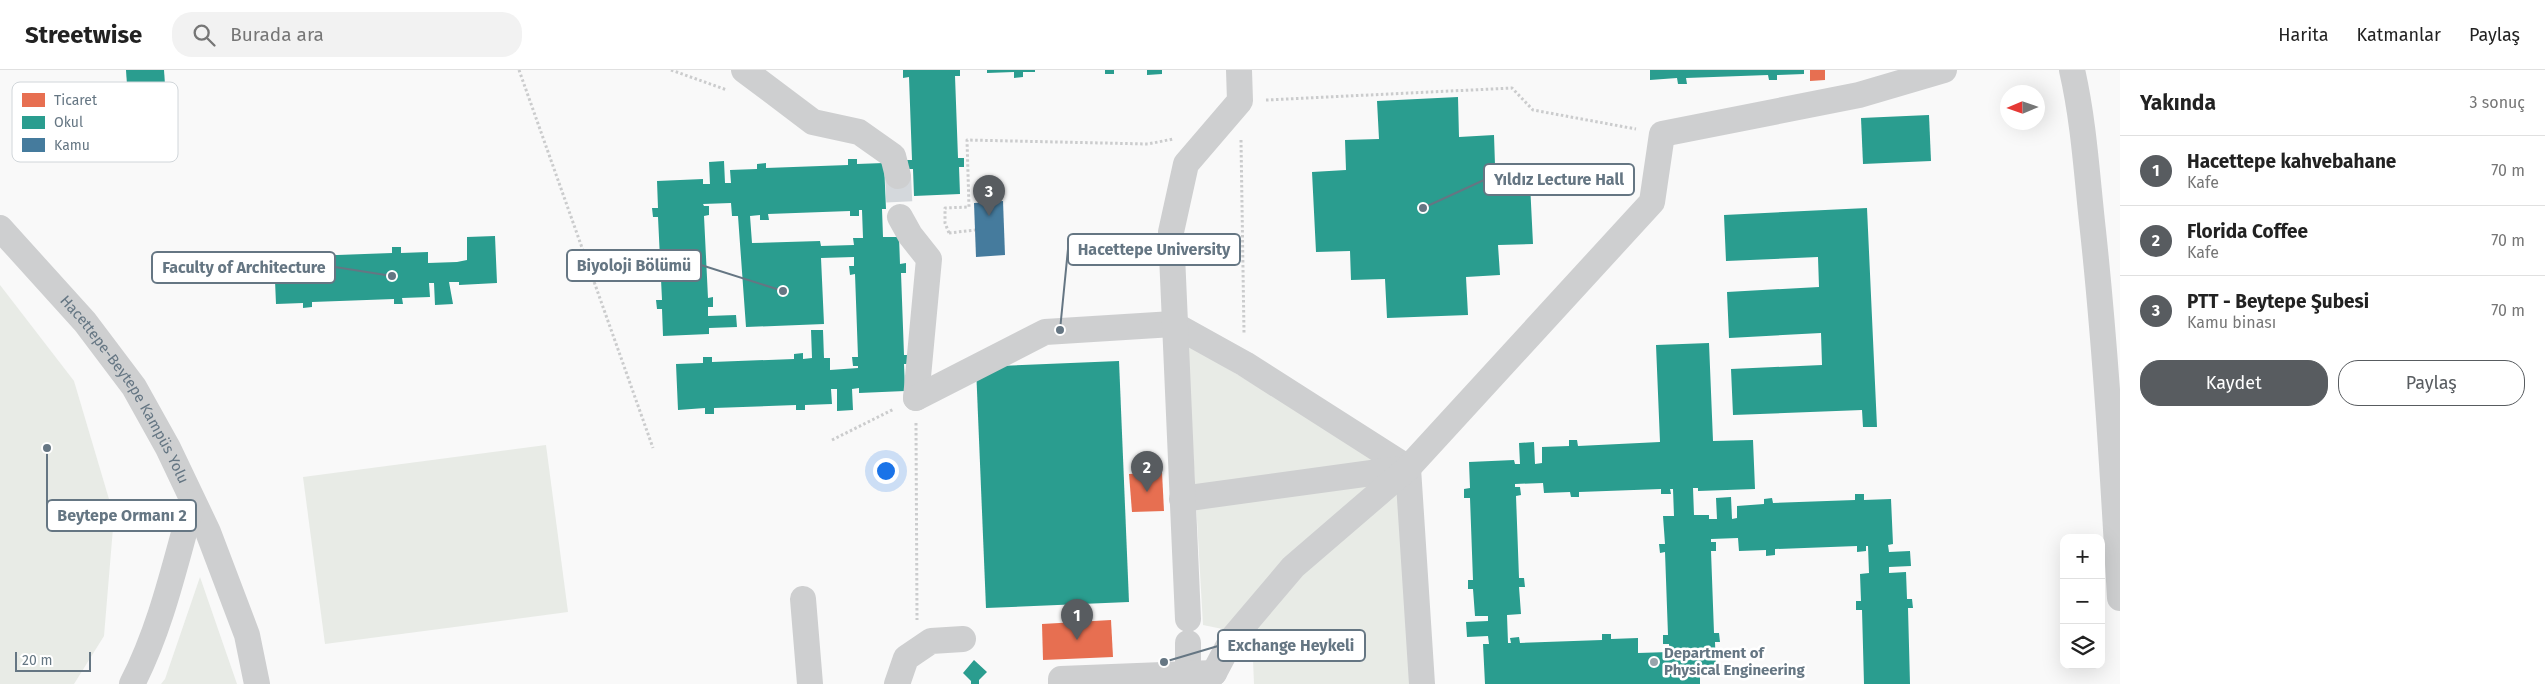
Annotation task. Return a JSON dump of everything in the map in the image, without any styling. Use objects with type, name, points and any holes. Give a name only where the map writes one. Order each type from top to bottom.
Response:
[{"type":"street","points":[[744,70],[813,122],[860,132],[893,156],[898,176]]},
{"type":"street","points":[[1188,675],[1188,631],[1171,232],[1186,164],[1240,101],[1239,70]]},
{"type":"street","points":[[1061,684],[1061,679],[1188,675],[1216,678],[1232,639],[1293,567],[1408,468],[1652,202],[1662,134],[1859,95],[1944,70]]},
{"type":"street","points":[[2072,70],[2085,159],[2098,275],[2119,555],[2120,598]]},
{"type":"street","points":[[900,217],[910,235],[929,259],[916,398]]},
{"type":"street","name":"Hacettepe-Beytepe Kampüs Yolu","points":[[0,228],[85,322],[134,387],[168,448],[192,504],[208,532],[247,635],[257,684]]},
{"type":"street","points":[[916,398],[1044,332],[1174,324],[1245,364],[1408,468]]},
{"type":"street","points":[[1182,499],[1408,468]]},
{"type":"street","points":[[1408,468],[1422,684]]},
{"type":"street","points":[[132,684],[142,665],[167,590],[192,504]]},
{"type":"street","points":[[803,599],[810,684]]},
{"type":"street","points":[[896,684],[906,658],[931,640],[963,639]]},
{"type":"path","points":[[519,70],[653,448]]},
{"type":"path","points":[[1245,364],[1240,101],[1512,88],[1533,110],[1662,134]]},
{"type":"path","points":[[949,233],[945,223],[945,208],[969,207],[967,140],[1148,144],[1175,139]]},
{"type":"path","points":[[832,440],[916,398],[917,650]]},
{"type":"shaded area","points":[[0,285],[74,381],[114,516],[104,636],[74,684],[0,684]]},
{"type":"shaded area","points":[[1187,344],[1378,460],[1402,495],[1410,684],[1254,684],[1252,635],[1203,625]]},
{"type":"shaded area","points":[[546,445],[568,612],[325,644],[303,477]]},
{"type":"shaded area","points":[[200,577],[237,684],[161,684],[165,679]]},
{"type":"building: Ticaret","points":[[1810,70],[1825,70],[1825,80],[1810,81]]},
{"type":"building: Ticaret","points":[[1162,472],[1164,511],[1132,512],[1129,474]]},
{"type":"building: Ticaret","points":[[1111,620],[1113,657],[1043,660],[1042,624]]},
{"type":"building: Okul","points":[[126,70],[164,70],[165,82],[127,82]]},
{"type":"building: Okul","points":[[903,70],[960,70],[960,76],[955,76],[958,158],[964,158],[964,167],[959,167],[960,194],[914,196],[913,169],[908,169],[907,160],[912,160],[909,77],[903,78]]},
{"type":"building: Okul","points":[[987,70],[1035,70],[1035,72],[1023,72],[1023,77],[1014,78],[1014,72],[987,73]]},
{"type":"building: Okul","points":[[1105,70],[1114,70],[1114,74],[1105,74]]},
{"type":"building: Okul","points":[[1147,70],[1162,70],[1162,74],[1147,75]]},
{"type":"building: Okul","points":[[1650,70],[1804,70],[1804,74],[1777,75],[1777,80],[1769,80],[1768,75],[1686,78],[1687,84],[1678,84],[1677,78],[1650,80]]},
{"type":"building: Okul","points":[[1458,97],[1459,137],[1494,135],[1495,165],[1529,163],[1533,244],[1498,245],[1500,275],[1466,277],[1468,315],[1387,318],[1385,279],[1351,280],[1350,251],[1316,252],[1312,172],[1346,170],[1345,140],[1379,139],[1377,101]]},
{"type":"building: Okul","points":[[1929,115],[1931,161],[1863,164],[1861,118]]},
{"type":"building: Okul","points":[[848,159],[857,159],[857,164],[884,163],[886,209],[882,209],[883,237],[899,237],[900,264],[906,263],[906,273],[901,273],[904,355],[909,355],[910,364],[904,364],[905,391],[859,393],[859,388],[852,389],[853,410],[837,411],[837,389],[831,389],[832,404],[805,405],[805,410],[796,410],[796,405],[714,408],[714,414],[705,414],[705,408],[678,410],[676,364],[703,363],[703,357],[712,357],[712,362],[794,359],[794,354],[803,353],[803,359],[812,358],[811,330],[823,330],[824,358],[830,358],[830,370],[858,368],[858,366],[853,366],[852,357],[858,357],[855,274],[850,275],[849,266],[854,266],[854,257],[821,258],[824,324],[746,327],[738,216],[732,216],[731,203],[703,204],[704,206],[709,206],[709,215],[704,216],[708,298],[713,297],[713,307],[708,307],[708,316],[736,315],[737,327],[709,328],[709,334],[663,336],[662,309],[657,309],[656,300],[662,300],[658,217],[653,217],[652,208],[658,208],[657,181],[703,179],[703,184],[710,184],[709,162],[724,161],[725,183],[731,183],[730,170],[757,169],[757,164],[766,163],[766,168],[848,165]],"holes":[[[859,210],[862,210],[863,238],[853,238],[854,245],[821,246],[820,241],[752,243],[750,216],[760,215],[760,220],[769,220],[768,214],[850,211],[850,216],[859,216]]]},
{"type":"building: Okul","points":[[1867,208],[1877,427],[1863,427],[1862,410],[1733,415],[1731,369],[1822,365],[1821,333],[1729,338],[1727,292],[1819,287],[1818,257],[1726,261],[1724,215]]},
{"type":"building: Okul","points":[[495,236],[497,283],[459,285],[459,282],[449,282],[453,304],[435,305],[434,283],[429,283],[430,297],[402,298],[403,304],[394,304],[394,299],[312,302],[312,307],[303,308],[303,303],[276,304],[274,257],[301,256],[300,251],[309,251],[310,256],[392,253],[392,247],[401,247],[401,253],[428,252],[428,263],[457,262],[467,260],[467,237]]},
{"type":"building: Okul","points":[[1709,343],[1713,441],[1753,440],[1755,489],[1698,491],[1698,488],[1693,488],[1694,515],[1709,515],[1709,519],[1717,519],[1716,498],[1731,497],[1732,519],[1737,518],[1737,506],[1764,504],[1764,499],[1772,498],[1773,503],[1855,500],[1855,494],[1864,494],[1864,500],[1891,499],[1893,544],[1888,545],[1889,552],[1910,551],[1911,566],[1889,567],[1889,573],[1906,572],[1907,599],[1912,599],[1913,608],[1908,608],[1910,684],[1864,684],[1862,610],[1856,610],[1856,601],[1861,601],[1860,574],[1869,573],[1868,546],[1866,546],[1866,551],[1857,552],[1857,546],[1775,549],[1775,555],[1766,556],[1766,550],[1739,551],[1738,538],[1711,539],[1711,542],[1716,542],[1716,551],[1711,551],[1714,633],[1719,633],[1720,642],[1715,642],[1716,669],[1700,670],[1700,684],[1485,684],[1483,644],[1489,644],[1488,636],[1467,637],[1466,622],[1488,621],[1488,616],[1475,616],[1473,589],[1468,589],[1468,580],[1473,580],[1470,498],[1464,498],[1464,489],[1470,488],[1469,462],[1514,460],[1515,464],[1520,464],[1519,443],[1534,442],[1535,464],[1542,463],[1542,447],[1569,446],[1569,440],[1577,440],[1578,446],[1660,442],[1656,345]],"holes":[[[1543,483],[1544,493],[1570,492],[1571,497],[1579,497],[1579,492],[1661,489],[1661,494],[1671,494],[1670,489],[1673,489],[1674,516],[1663,516],[1665,544],[1659,544],[1660,553],[1665,552],[1668,635],[1663,635],[1663,644],[1669,644],[1669,652],[1638,653],[1638,638],[1611,639],[1611,634],[1602,634],[1602,640],[1520,643],[1519,637],[1510,638],[1511,643],[1508,643],[1507,615],[1521,614],[1519,587],[1525,587],[1524,578],[1519,578],[1516,496],[1521,495],[1520,487],[1515,487],[1515,484]]]},
{"type":"building: Okul","points":[[1119,361],[1129,602],[986,608],[976,367]]},
{"type":"building: Okul","points":[[974,660],[987,672],[979,680],[979,684],[971,684],[971,681],[963,673]]},
{"type":"building: Kamu","points":[[1003,201],[1005,255],[976,257],[974,203]]},
{"type":"tunnel","points":[[898,176],[900,217]]},
{"type":"place","name":"Yıldız Lecture Hall","points":[[1423,208]]},
{"type":"place","name":"PTT - Beytepe Şubesi","points":[[989,216]]},
{"type":"place","name":"Faculty of Architecture","points":[[392,276]]},
{"type":"place","name":"Biyoloji Bölümü","points":[[783,291]]},
{"type":"place","name":"Hacettepe University","points":[[1060,330]]},
{"type":"place","name":"Beytepe Ormanı 2","points":[[47,448]]},
{"type":"place","name":"Florida Coffee","points":[[1147,492]]},
{"type":"place","name":"Hacettepe kahvebahane","points":[[1077,640]]},
{"type":"place","name":"Exchange Heykeli","points":[[1164,662]]},
{"type":"place","name":"Department of Physical Engineering","points":[[1654,662]]}]
